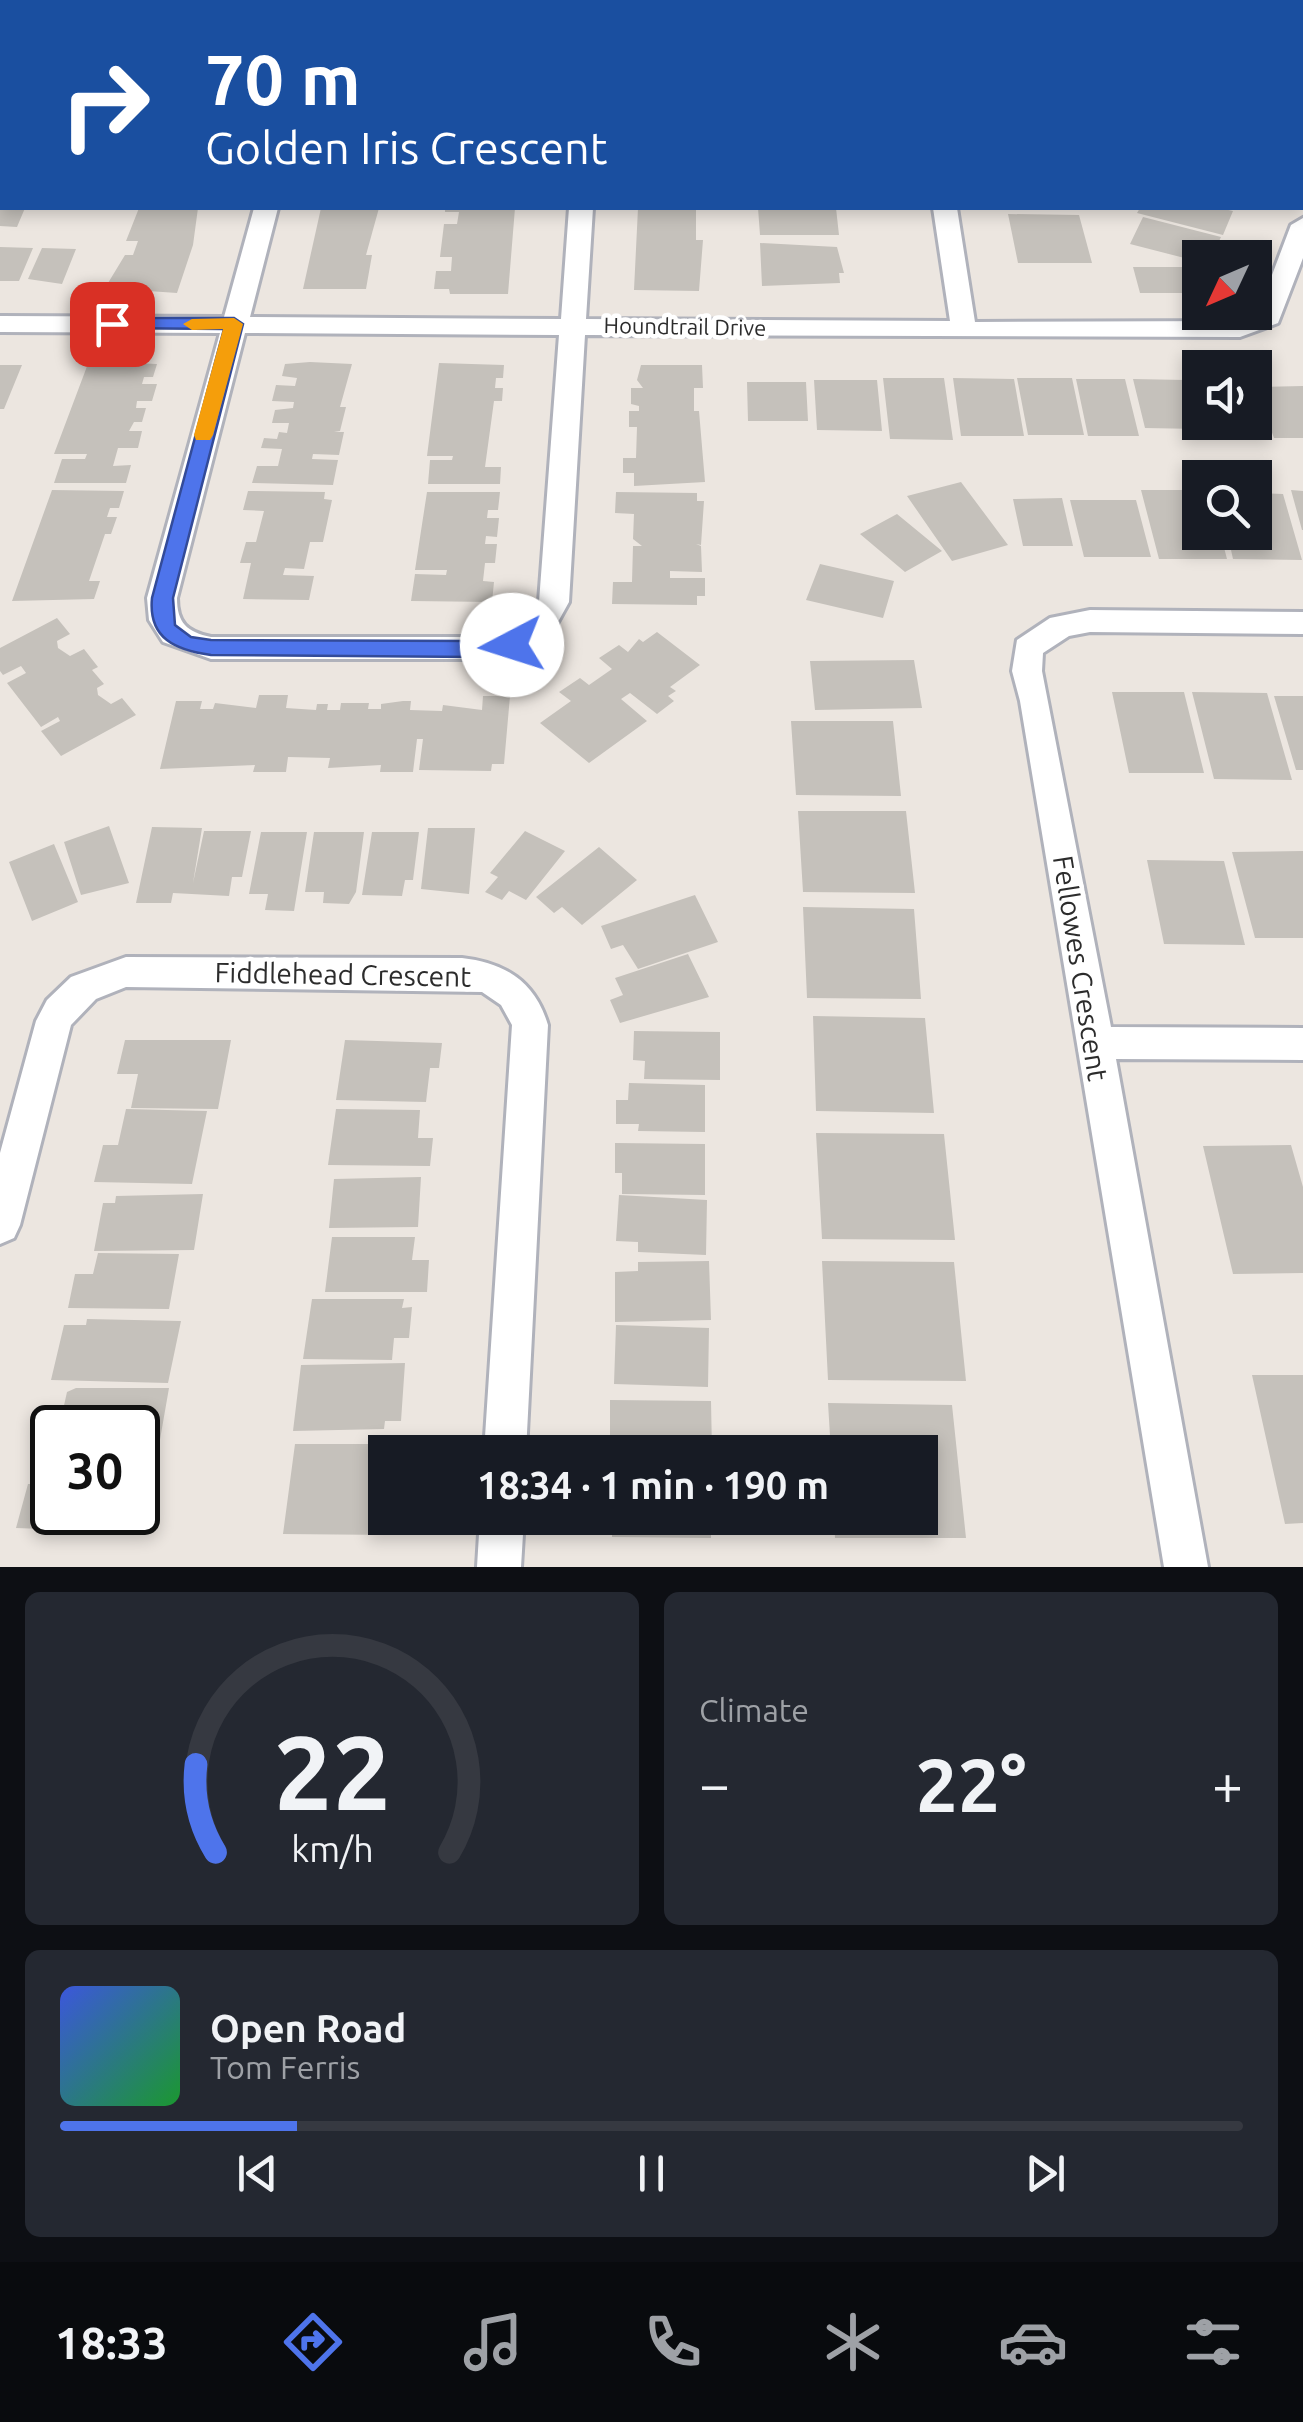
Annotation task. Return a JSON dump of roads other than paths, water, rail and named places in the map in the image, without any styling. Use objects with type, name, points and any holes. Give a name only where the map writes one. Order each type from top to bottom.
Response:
[{"type":"street","points":[[265,210],[162,598],[160,617],[167,630],[186,644],[211,648],[476,649],[527,639],[539,630],[554,602],[582,210]]},
{"type":"street","points":[[945,210],[964,326]]},
{"type":"street","name":"Houndtrail Drive","points":[[0,324],[964,326],[1220,331],[1256,325],[1269,318],[1303,225]]},
{"type":"street","name":"Fellowes Crescent","points":[[1186,1567],[1092,1043],[1036,701],[1026,671],[1028,648],[1060,626],[1090,622],[1303,623]]},
{"type":"street","name":"Fiddlehead Crescent","points":[[0,1225],[54,1021],[72,996],[90,983],[126,972],[462,973],[495,980],[517,996],[530,1026],[507,1435]]},
{"type":"street","points":[[1092,1043],[1303,1044]]},
{"type":"street","points":[[499,1567],[501,1535]]}]
